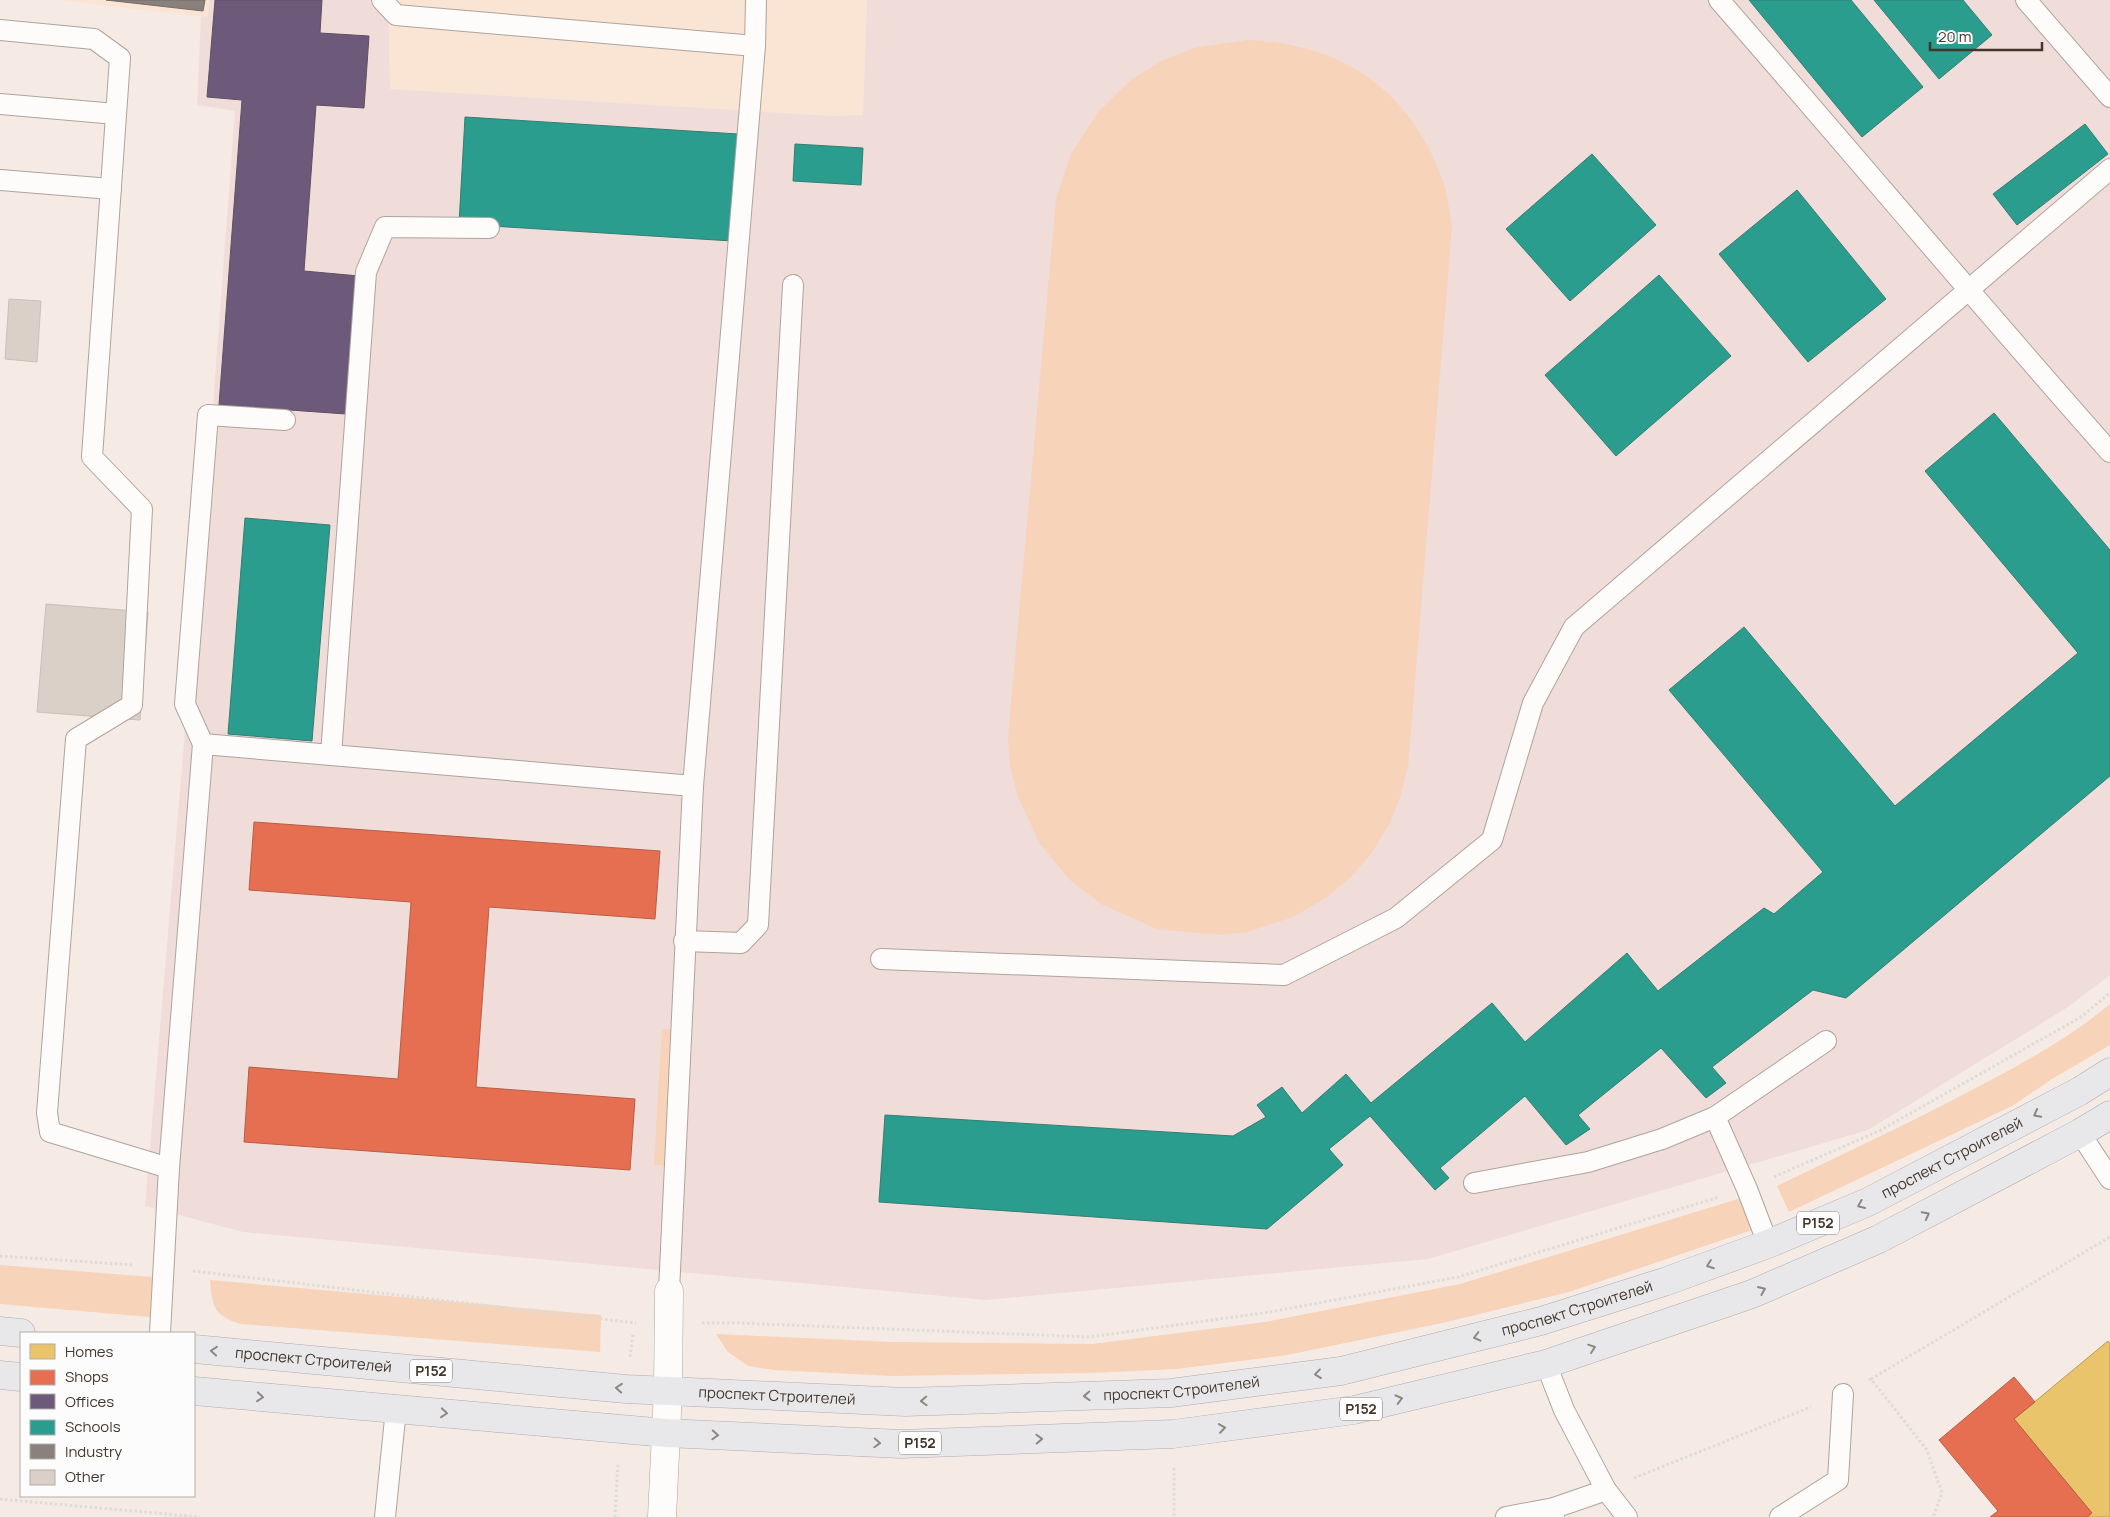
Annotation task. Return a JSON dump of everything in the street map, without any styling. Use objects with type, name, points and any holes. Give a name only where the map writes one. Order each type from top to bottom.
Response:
[{"type":"main road","name":"проспект Строителей","points":[[195,1349],[626,1389],[905,1402],[1170,1393],[1341,1371],[1541,1321],[1664,1282],[1768,1244],[1876,1198],[2080,1091],[2110,1072]]},
{"type":"main road","name":"Р152","points":[[195,1391],[666,1433],[901,1444],[1173,1434],[1354,1410],[1546,1364],[1752,1294],[1879,1239],[2080,1133],[2110,1114]]},
{"type":"main road","points":[[0,1332],[20,1333]]},
{"type":"main road","points":[[0,1375],[20,1377]]},
{"type":"street","points":[[662,1517],[668,1391],[669,1291]]},
{"type":"lane","points":[[382,0],[396,15],[755,46]]},
{"type":"lane","points":[[669,1291],[692,786],[755,46],[756,0]]},
{"type":"lane","points":[[1719,0],[1850,149],[1968,291],[2110,452]]},
{"type":"lane","points":[[2026,0],[2110,98]]},
{"type":"lane","points":[[0,30],[94,39],[120,58],[92,457],[142,509],[132,705],[76,739],[47,1114],[50,1132],[169,1168]]},
{"type":"lane","points":[[0,104],[116,114]]},
{"type":"lane","points":[[881,959],[1284,975],[1396,918],[1492,840],[1533,702],[1574,627],[2110,169]]},
{"type":"lane","points":[[0,180],[111,190]]},
{"type":"lane","points":[[331,755],[366,272],[384,227],[489,228]]},
{"type":"lane","points":[[684,941],[741,943],[758,925],[793,284]]},
{"type":"lane","points":[[160,1332],[169,1168],[203,744],[185,704],[208,415],[285,420]]},
{"type":"lane","points":[[203,744],[692,786]]},
{"type":"lane","points":[[1474,1183],[1588,1162],[1662,1139],[1715,1117],[1826,1041]]},
{"type":"lane","points":[[1715,1117],[1747,1189],[1768,1244]]},
{"type":"lane","points":[[2080,1133],[2110,1179]]},
{"type":"lane","points":[[1546,1364],[1564,1410],[1606,1490],[1627,1517]]},
{"type":"lane","points":[[1780,1517],[1838,1480],[1843,1394]]},
{"type":"lane","points":[[385,1517],[396,1409]]},
{"type":"lane","points":[[1506,1517],[1554,1513],[1606,1490]]},
{"type":"path","points":[[0,1256],[163,1267],[625,1322],[668,1324],[737,1323],[1090,1337],[1270,1312],[1458,1277],[1747,1189],[1880,1131],[2081,1017],[2110,993]]},
{"type":"path","points":[[1606,1490],[1843,1394],[2110,1237]]},
{"type":"path","points":[[1871,1379],[1927,1450],[1942,1493],[1933,1517]]},
{"type":"path","points":[[1173,1434],[1174,1517]]},
{"type":"path","points":[[0,1499],[200,1517]]},
{"type":"shaded area","points":[[60,0],[210,0],[209,16],[201,17]]},
{"type":"shaded area","points":[[210,0],[388,0],[390,89],[832,116],[863,115],[867,0],[2110,0],[2110,975],[2068,1007],[1868,1130],[1428,1259],[986,1300],[243,1232],[145,1206],[204,524],[235,111],[197,105],[201,17],[208,16]]},
{"type":"shaded area","points":[[388,0],[867,0],[863,115],[832,116],[390,89]]},
{"type":"shaded area","points":[[1247,40],[1282,43],[1314,51],[1343,63],[1370,79],[1393,99],[1414,123],[1431,152],[1447,194],[1452,226],[1408,767],[1400,797],[1390,823],[1371,854],[1352,876],[1327,897],[1293,917],[1247,932],[1219,935],[1157,929],[1101,904],[1070,880],[1040,844],[1018,797],[1010,765],[1008,737],[1056,199],[1071,154],[1098,112],[1132,79],[1162,61],[1194,48]]},
{"type":"shaded area","points":[[2110,1004],[2110,1045],[2052,1079],[2012,1106],[1789,1212],[1777,1186],[1921,1116],[2042,1052]]},
{"type":"shaded area","points":[[662,1029],[688,1031],[681,1166],[654,1165]]},
{"type":"shaded area","points":[[1751,1195],[1764,1226],[1569,1292],[1447,1322],[1287,1355],[1177,1369],[1090,1373],[892,1376],[774,1370],[748,1366],[728,1352],[716,1334],[892,1342],[1092,1344],[1265,1322],[1460,1284]]},
{"type":"shaded area","points":[[0,1265],[165,1278],[161,1318],[0,1304]]},
{"type":"shaded area","points":[[210,1280],[601,1315],[600,1352],[241,1324],[225,1318],[216,1309]]},
{"type":"building: Homes","points":[[2108,1341],[2110,1344],[2110,1517],[2087,1517],[2092,1513],[2014,1419]]},
{"type":"building: Shops","points":[[254,822],[660,851],[655,919],[489,907],[476,1087],[635,1099],[630,1170],[244,1142],[249,1067],[398,1079],[411,902],[249,890]]},
{"type":"building: Shops","points":[[2014,1377],[2035,1402],[2014,1419],[2092,1513],[2087,1517],[1990,1517],[1998,1511],[1939,1440]]},
{"type":"building: Offices","points":[[215,0],[322,0],[320,33],[369,36],[364,108],[316,105],[304,271],[370,277],[360,415],[219,405],[242,100],[207,97]]},
{"type":"building: Schools","points":[[1749,0],[1851,0],[1923,87],[1862,137]]},
{"type":"building: Schools","points":[[1874,0],[1963,0],[1992,35],[1939,79]]},
{"type":"building: Schools","points":[[465,117],[738,134],[732,241],[459,224]]},
{"type":"building: Schools","points":[[2085,124],[2108,154],[2017,225],[1993,194]]},
{"type":"building: Schools","points":[[795,144],[863,148],[861,185],[793,181]]},
{"type":"building: Schools","points":[[1592,154],[1656,225],[1570,301],[1506,229]]},
{"type":"building: Schools","points":[[1797,190],[1886,299],[1808,362],[1719,254]]},
{"type":"building: Schools","points":[[1659,275],[1731,356],[1616,456],[1545,375]]},
{"type":"building: Schools","points":[[1994,413],[2110,550],[2110,776],[1846,998],[1813,990],[1712,1067],[1726,1083],[1706,1098],[1661,1048],[1578,1115],[1590,1129],[1566,1145],[1525,1096],[1440,1168],[1449,1178],[1435,1190],[1370,1116],[1329,1149],[1343,1165],[1267,1229],[879,1202],[885,1115],[1233,1136],[1266,1117],[1257,1105],[1282,1087],[1302,1113],[1346,1074],[1371,1103],[1492,1003],[1525,1042],[1627,953],[1658,991],[1764,908],[1774,914],[1823,872],[1669,690],[1744,627],[1895,806],[2078,653],[1925,471]]},
{"type":"building: Schools","points":[[245,518],[330,525],[312,741],[228,734]]},
{"type":"building: Industry","points":[[106,0],[205,0],[203,11]]},
{"type":"building: Other","points":[[9,299],[41,301],[37,362],[5,359]]},
{"type":"building: Other","points":[[46,604],[148,612],[140,720],[37,712]]}]
